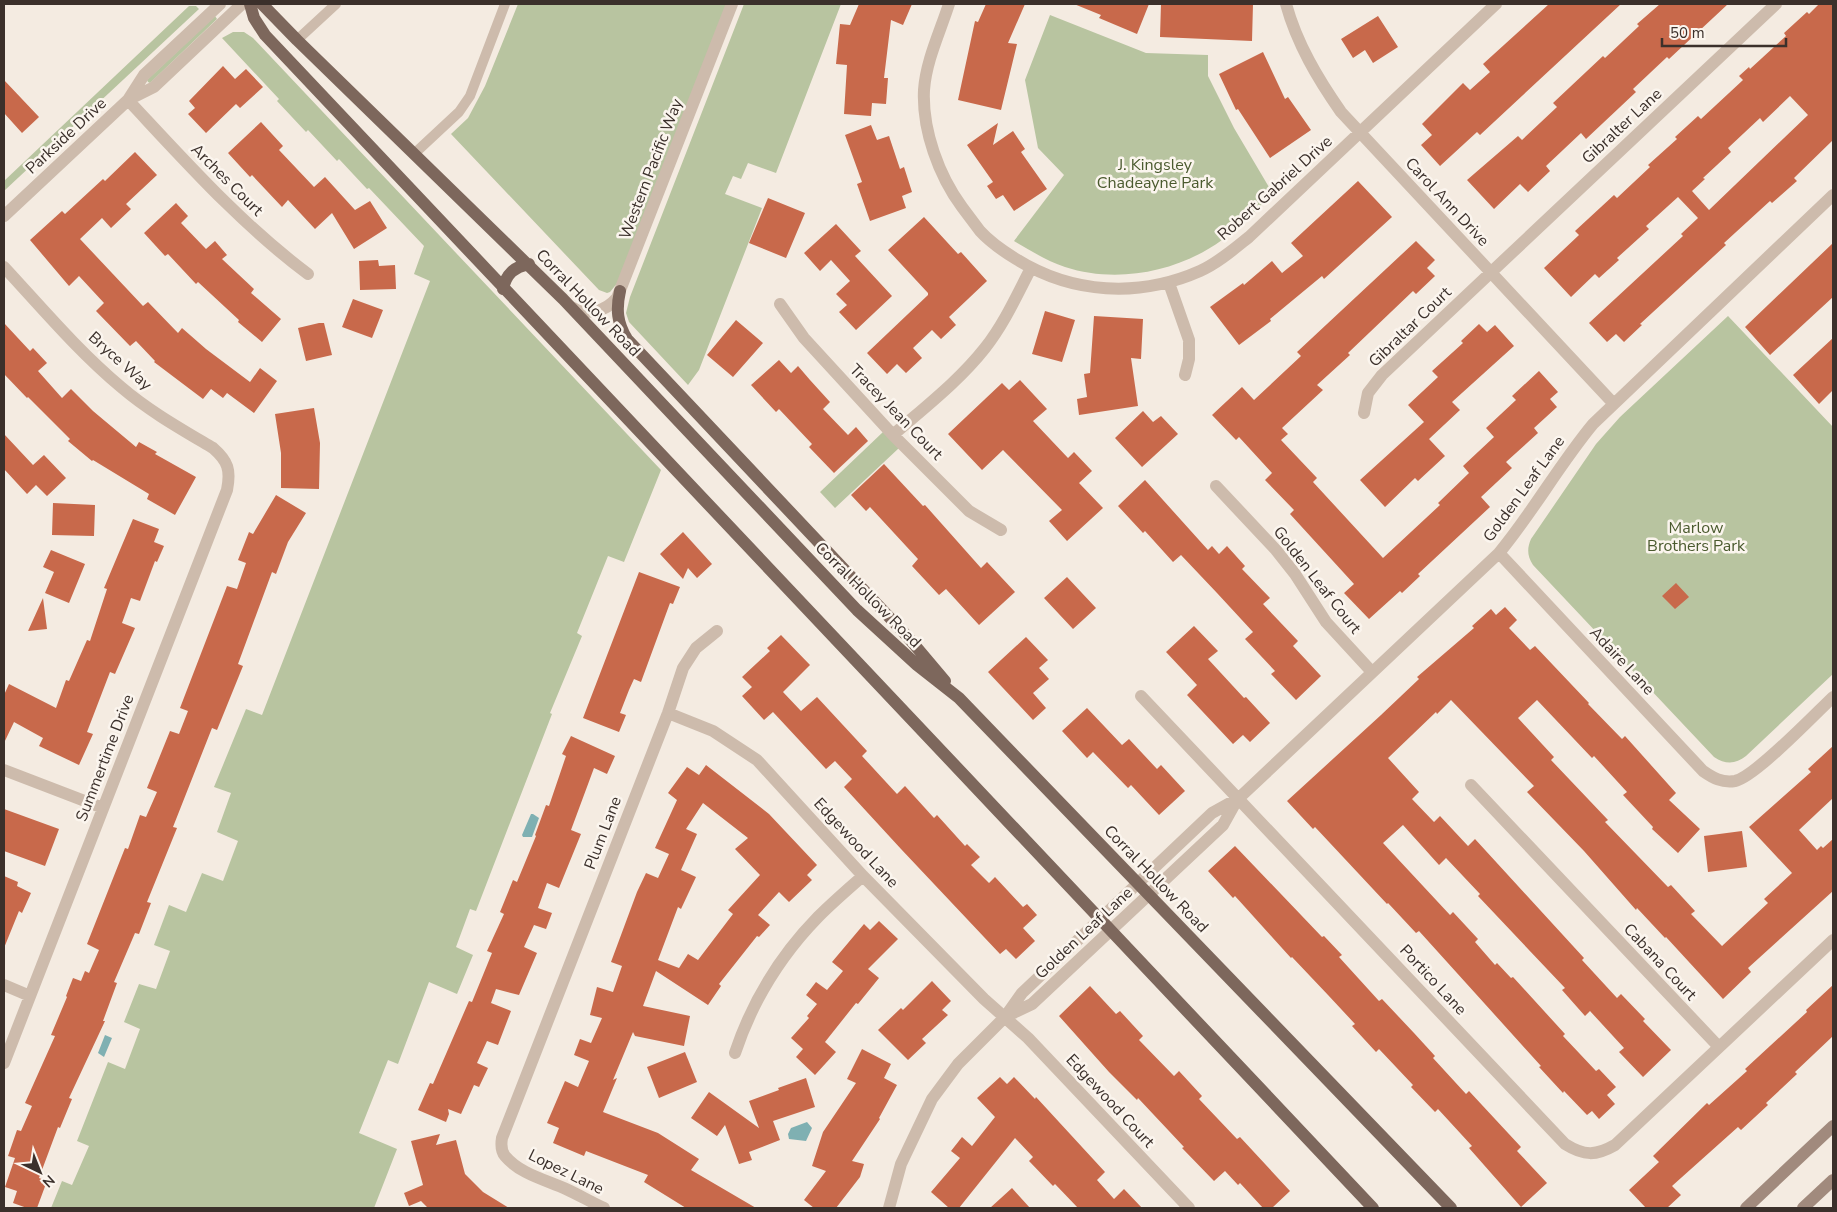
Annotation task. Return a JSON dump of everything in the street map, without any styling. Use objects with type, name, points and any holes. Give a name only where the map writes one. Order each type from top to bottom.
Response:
[{"type":"main road","points":[[250,4],[254,18],[265,35],[1373,1208]]},
{"type":"main road","name":"Corral Hollow Road","points":[[262,4],[572,307],[857,610],[916,665],[959,698],[1451,1208]]},
{"type":"main road","points":[[504,289],[505,280],[511,272],[518,266],[528,264]]},
{"type":"main road","points":[[620,291],[617,312],[619,323],[627,339],[907,636],[959,698]]},
{"type":"main road","points":[[1746,1208],[1833,1126]]},
{"type":"main road","points":[[1803,1208],[1833,1180]]},
{"type":"street","name":"Parkside Drive","points":[[4,216],[128,100],[144,75],[220,4]]},
{"type":"street","name":"Parkside Drive","points":[[128,100],[154,87],[242,4]]},
{"type":"street","name":"Western Pacific Way","points":[[572,307],[585,312],[600,311],[612,303],[620,291],[732,4]]},
{"type":"street","name":"Robert Gabriel Drive","points":[[949,4],[928,65],[924,91],[926,120],[934,156],[950,191],[981,231],[995,244],[1031,268],[1051,278],[1086,287],[1115,290],[1140,289],[1169,283],[1201,271],[1226,256],[1249,237],[1496,4]]},
{"type":"street","name":"Carol Ann Drive","points":[[1286,4],[1296,33],[1320,83],[1341,112],[1613,403]]},
{"type":"street","name":"Gibralter Lane","points":[[1491,272],[1776,4]]},
{"type":"street","name":"Arches Court","points":[[128,100],[222,200],[281,254],[308,274]]},
{"type":"street","name":"Golden Leaf Lane","points":[[889,1208],[901,1164],[932,1099],[958,1064],[1005,1017],[1022,993],[1212,813],[1238,798],[1499,553],[1527,518],[1569,454],[1592,424],[1833,195]]},
{"type":"street","name":"Bryce Way","points":[[4,267],[96,365],[122,388],[152,410],[214,448],[227,464]]},
{"type":"street","points":[[893,435],[963,373],[985,347],[1002,323],[1031,268]]},
{"type":"street","name":"Gibraltar Court","points":[[1364,413],[1368,393],[1382,375],[1491,272]]},
{"type":"street","points":[[1169,283],[1189,340],[1189,359],[1185,375]]},
{"type":"street","name":"Tracey Jean Court","points":[[780,304],[804,338],[893,435],[969,511],[1001,530]]},
{"type":"street","name":"Summertime Drive","points":[[4,1063],[227,490],[230,476],[227,464]]},
{"type":"street","name":"Golden Leaf Court","points":[[1216,486],[1276,550],[1295,574],[1326,622],[1372,672]]},
{"type":"street","name":"Adaire Lane","points":[[1499,553],[1703,771],[1713,779],[1728,782],[1744,778],[1754,771],[1833,697]]},
{"type":"street","name":"Plum Lane","points":[[534,1057],[668,713],[683,668],[696,648],[718,631]]},
{"type":"street","name":"Portico Lane","points":[[1141,696],[1565,1144],[1577,1151],[1591,1153],[1603,1152],[1615,1145],[1718,1047]]},
{"type":"street","name":"Edgewood Lane","points":[[668,713],[713,731],[757,760],[863,876],[984,999],[1005,1017]]},
{"type":"street","points":[[4,770],[103,808]]},
{"type":"street","name":"Cabana Court","points":[[1471,785],[1718,1047]]},
{"type":"street","name":"Golden Leaf Lane","points":[[1005,1017],[1032,1004],[1223,825],[1238,798]]},
{"type":"street","points":[[735,1053],[743,1030],[760,994],[785,956],[818,917],[863,876]]},
{"type":"street","points":[[1718,1047],[1833,940]]},
{"type":"street","points":[[4,985],[30,996]]},
{"type":"street","name":"Edgewood Court","points":[[1005,1017],[1028,1038],[1189,1208]]},
{"type":"street","name":"Lopez Lane","points":[[534,1057],[502,1138],[501,1147],[504,1155],[517,1167],[604,1208]]},
{"type":"lane","points":[[297,40],[336,4]]},
{"type":"lane","points":[[415,153],[459,112],[470,96],[505,4]]},
{"type":"green space","points":[[518,4],[728,4],[619,281],[607,293],[599,290],[451,134],[468,118],[485,86]]},
{"type":"green space","points":[[744,4],[841,4],[776,173],[748,163],[741,179],[733,176],[725,194],[762,208],[699,370],[688,385],[629,322],[626,313],[630,297]]},
{"type":"green space","points":[[189,6],[196,6],[199,9],[4,191],[4,181]]},
{"type":"green space","name":"J. Kingsley Chadeayne Park","points":[[1050,15],[1146,53],[1208,55],[1208,76],[1234,128],[1273,194],[1229,235],[1205,251],[1167,267],[1146,272],[1105,274],[1085,272],[1052,262],[1014,241],[1064,175],[1038,148],[1025,80]]},
{"type":"green space","points":[[215,16],[217,19],[150,83],[148,82],[147,80]]},
{"type":"green space","points":[[233,32],[244,32],[253,38],[661,470],[624,562],[608,556],[577,633],[582,636],[550,713],[552,714],[476,911],[470,909],[456,947],[473,955],[457,994],[429,982],[398,1064],[388,1060],[359,1133],[397,1149],[374,1208],[51,1208],[62,1181],[72,1185],[89,1146],[77,1141],[108,1062],[125,1069],[140,1029],[124,1022],[139,984],[156,989],[170,951],[154,945],[169,905],[186,912],[202,873],[223,881],[238,841],[217,832],[231,793],[214,787],[246,709],[262,715],[430,281],[414,274],[424,246],[369,188],[367,189],[339,159],[337,161],[308,130],[306,132],[277,101],[279,99],[222,38]]},
{"type":"green space","name":"Marlow Brothers Park","points":[[1728,316],[1833,427],[1833,674],[1746,756],[1738,761],[1731,762],[1714,757],[1533,565],[1528,552],[1531,539],[1596,444],[1620,417]]},
{"type":"green space","points":[[883,432],[899,448],[835,508],[820,492]]},
{"type":"water","points":[[531,814],[539,818],[532,837],[523,837],[522,835]]},
{"type":"water","points":[[105,1035],[112,1038],[104,1057],[98,1053]]},
{"type":"water","points":[[807,1122],[812,1128],[806,1141],[789,1139],[788,1134],[791,1128]]},
{"type":"building","points":[[859,4],[912,4],[903,25],[891,20],[884,78],[888,78],[886,104],[872,103],[871,116],[844,114],[847,65],[836,64],[840,24],[850,25]]},
{"type":"building","points":[[986,4],[1025,4],[1008,43],[1017,44],[1001,110],[958,100],[975,21],[978,22]]},
{"type":"building","points":[[1074,4],[1149,4],[1137,34],[1099,18],[1101,15]]},
{"type":"building","points":[[1161,4],[1253,4],[1252,41],[1160,37]]},
{"type":"building","points":[[1549,4],[1621,4],[1480,135],[1477,132],[1440,166],[1421,145],[1432,135],[1422,124],[1463,83],[1470,90],[1490,72],[1483,64]]},
{"type":"building","points":[[1660,4],[1728,4],[1669,59],[1667,57],[1633,89],[1636,92],[1586,139],[1581,133],[1546,166],[1550,171],[1528,192],[1520,184],[1494,209],[1467,180],[1518,136],[1522,140],[1557,107],[1553,103],[1603,56],[1605,58],[1639,26],[1637,24]]},
{"type":"building","points":[[1819,4],[1833,4],[1833,140],[1794,178],[1797,181],[1772,203],[1770,201],[1724,243],[1726,245],[1640,324],[1642,325],[1624,342],[1616,334],[1607,342],[1589,323],[1683,236],[1681,234],[1698,218],[1678,197],[1646,226],[1649,229],[1617,258],[1619,260],[1599,278],[1595,274],[1571,297],[1544,268],[1579,235],[1575,231],[1614,195],[1617,198],[1650,167],[1648,165],[1677,139],[1675,137],[1698,116],[1701,119],[1743,80],[1739,76],[1749,67],[1750,69],[1786,36],[1784,33],[1807,12],[1809,14]],"holes":[[[1790,96],[1808,115],[1709,210],[1692,191],[1731,152],[1728,148],[1760,118],[1763,122]]]},
{"type":"building","points":[[1378,16],[1398,47],[1373,63],[1365,50],[1353,58],[1341,39]]},
{"type":"building","points":[[1263,52],[1285,99],[1288,97],[1311,130],[1270,158],[1238,109],[1236,110],[1219,74]]},
{"type":"building","points":[[223,66],[235,79],[246,69],[263,87],[240,108],[236,104],[206,133],[188,114],[195,108],[189,101]]},
{"type":"building","points":[[4,80],[39,117],[22,133],[4,113]]},
{"type":"building","points":[[261,122],[283,146],[279,150],[314,187],[325,177],[355,210],[370,201],[387,228],[354,249],[332,213],[315,229],[288,200],[282,207],[228,153]]},
{"type":"building","points":[[998,123],[993,145],[1013,131],[1025,149],[1021,152],[1047,189],[1014,211],[1003,195],[996,199],[987,186],[993,182],[967,145]]},
{"type":"building","points":[[871,125],[877,140],[889,136],[900,169],[904,167],[912,192],[902,196],[906,208],[870,221],[857,184],[862,182],[845,135]]},
{"type":"building","points":[[135,152],[157,175],[126,204],[131,209],[111,228],[102,218],[80,239],[143,306],[148,302],[178,333],[182,328],[206,349],[250,382],[260,368],[277,381],[254,413],[227,393],[223,398],[211,389],[203,399],[154,362],[136,341],[130,346],[96,311],[104,303],[79,276],[69,286],[30,240],[62,211],[65,214],[103,179],[105,181]]},
{"type":"building","points":[[1358,181],[1392,217],[1324,279],[1322,276],[1270,319],[1271,321],[1239,345],[1210,307],[1243,283],[1244,285],[1272,261],[1282,273],[1303,256],[1291,243]]},
{"type":"building","points":[[768,198],[805,213],[786,258],[749,243]]},
{"type":"building","points":[[176,203],[188,216],[181,223],[206,249],[215,241],[227,255],[222,259],[254,289],[251,293],[281,319],[262,342],[238,322],[239,320],[198,282],[196,284],[168,254],[165,256],[144,233]]},
{"type":"building","points":[[924,217],[958,254],[961,252],[987,281],[949,317],[956,325],[941,339],[932,330],[913,348],[922,358],[906,373],[897,364],[887,374],[867,353],[928,295],[888,250]]},
{"type":"building","points":[[836,224],[861,251],[855,256],[892,296],[856,330],[839,312],[847,305],[836,294],[850,281],[831,260],[820,271],[804,253]]},
{"type":"building","points":[[1416,241],[1435,260],[1427,268],[1435,276],[1416,294],[1413,291],[1348,353],[1350,355],[1317,385],[1323,390],[1282,428],[1288,434],[1281,440],[1317,478],[1313,482],[1383,558],[1440,505],[1438,503],[1469,473],[1463,466],[1494,437],[1486,428],[1516,400],[1512,396],[1539,371],[1558,392],[1550,399],[1557,407],[1534,428],[1538,433],[1506,462],[1512,468],[1481,497],[1490,507],[1418,574],[1420,576],[1402,593],[1400,591],[1369,619],[1344,593],[1354,584],[1290,514],[1294,510],[1265,480],[1272,473],[1239,437],[1236,440],[1212,415],[1242,387],[1254,400],[1301,356],[1297,352]]},
{"type":"building","points":[[1833,243],[1833,297],[1770,355],[1745,327]]},
{"type":"building","points":[[378,260],[379,266],[395,265],[396,289],[360,290],[359,261]]},
{"type":"building","points":[[353,299],[383,310],[372,338],[342,327]]},
{"type":"building","points":[[1045,311],[1075,320],[1062,362],[1032,354]]},
{"type":"building","points":[[1094,316],[1143,319],[1141,359],[1131,358],[1138,406],[1079,415],[1077,399],[1087,397],[1084,374],[1090,373]]},
{"type":"building","points":[[736,320],[763,343],[733,377],[707,355]]},
{"type":"building","points":[[4,323],[30,351],[33,348],[47,363],[38,371],[62,398],[71,389],[93,411],[136,447],[139,442],[157,452],[155,454],[196,477],[175,515],[147,499],[149,494],[92,461],[68,441],[70,439],[4,374]]},
{"type":"building","points":[[324,323],[332,355],[306,361],[298,328]]},
{"type":"building","points":[[1479,324],[1487,332],[1495,325],[1514,346],[1452,402],[1460,410],[1429,439],[1445,456],[1418,481],[1415,478],[1385,507],[1360,480],[1424,422],[1408,405],[1438,377],[1432,371],[1463,343],[1461,341]]},
{"type":"building","points":[[1833,338],[1833,390],[1819,404],[1793,375]]},
{"type":"building","points":[[779,360],[791,373],[798,366],[830,402],[823,409],[848,435],[856,427],[868,441],[834,473],[809,447],[812,444],[779,409],[776,412],[751,385]]},
{"type":"building","points":[[1020,380],[1047,409],[1033,421],[1068,458],[1074,452],[1092,471],[1079,483],[1103,508],[1067,541],[1049,521],[1062,510],[1003,450],[982,470],[948,434],[1002,383],[1009,390]]},
{"type":"building","points":[[314,408],[320,443],[319,489],[281,488],[281,453],[275,414]]},
{"type":"building","points":[[1143,411],[1153,422],[1161,416],[1178,434],[1142,467],[1115,438]]},
{"type":"building","points":[[4,434],[33,465],[44,455],[66,478],[47,496],[36,485],[27,494],[4,469]]},
{"type":"building","points":[[884,464],[923,506],[925,505],[981,568],[987,562],[1015,592],[979,625],[946,589],[939,595],[912,566],[918,559],[870,507],[866,511],[851,495]]},
{"type":"building","points":[[1145,480],[1208,550],[1212,546],[1219,554],[1227,546],[1245,566],[1242,569],[1270,598],[1263,604],[1298,641],[1293,646],[1321,676],[1296,700],[1271,674],[1275,671],[1245,639],[1253,632],[1181,555],[1173,562],[1145,531],[1143,533],[1118,506]]},
{"type":"building","points":[[276,495],[306,513],[288,542],[276,574],[272,572],[238,664],[243,666],[217,730],[212,728],[173,827],[177,828],[147,902],[151,903],[139,934],[135,933],[114,982],[117,983],[103,1021],[105,1021],[69,1098],[72,1099],[60,1128],[58,1127],[39,1178],[47,1181],[37,1208],[27,1208],[13,1203],[17,1191],[5,1187],[15,1158],[8,1156],[17,1130],[21,1131],[32,1106],[25,1103],[55,1036],[51,1035],[73,978],[81,981],[85,971],[89,973],[99,950],[87,944],[125,848],[128,849],[140,815],[146,817],[157,792],[147,788],[170,731],[179,734],[188,711],[180,708],[227,586],[237,589],[246,563],[238,560],[249,532],[253,534]]},
{"type":"building","points":[[53,503],[95,505],[94,536],[52,535]]},
{"type":"building","points":[[133,519],[159,529],[154,542],[164,546],[157,562],[155,561],[140,601],[131,598],[122,623],[135,628],[115,674],[110,672],[87,732],[93,734],[79,765],[39,746],[43,738],[14,722],[4,743],[4,695],[9,684],[56,708],[66,680],[69,681],[87,640],[90,641],[107,589],[104,588]]},
{"type":"building","points":[[683,532],[712,564],[697,578],[688,568],[683,579],[660,554]]},
{"type":"building","points":[[51,550],[85,564],[69,603],[45,593],[54,572],[43,567]]},
{"type":"building","points":[[639,572],[680,587],[673,604],[670,603],[641,682],[634,679],[629,690],[620,713],[626,715],[619,732],[583,718]]},
{"type":"building","points":[[1067,577],[1096,608],[1073,629],[1044,598]]},
{"type":"building","points":[[1676,583],[1689,597],[1675,609],[1662,596]]},
{"type":"building","points":[[43,598],[47,629],[28,631]]},
{"type":"building","points":[[1505,607],[1517,620],[1509,628],[1530,650],[1535,646],[1622,739],[1625,736],[1676,793],[1669,800],[1700,829],[1678,853],[1652,829],[1653,827],[1623,795],[1627,792],[1594,756],[1592,758],[1537,700],[1518,718],[1554,757],[1551,760],[1608,820],[1605,822],[1668,887],[1671,885],[1695,911],[1691,914],[1722,946],[1768,903],[1764,899],[1792,873],[1749,827],[1811,772],[1808,769],[1833,746],[1833,798],[1799,830],[1817,850],[1821,846],[1823,848],[1833,839],[1833,891],[1748,968],[1751,972],[1723,999],[1666,937],[1637,908],[1636,910],[1584,851],[1527,792],[1534,786],[1451,700],[1388,758],[1419,792],[1412,799],[1434,822],[1440,816],[1468,846],[1475,839],[1584,958],[1582,960],[1617,998],[1621,994],[1645,1019],[1643,1021],[1671,1050],[1643,1077],[1619,1052],[1624,1048],[1590,1011],[1585,1016],[1562,990],[1565,988],[1478,896],[1480,894],[1446,858],[1439,865],[1403,825],[1383,843],[1450,915],[1453,912],[1478,939],[1475,942],[1495,965],[1497,963],[1511,978],[1513,977],[1565,1034],[1563,1036],[1596,1071],[1599,1069],[1616,1087],[1607,1095],[1615,1104],[1599,1119],[1592,1111],[1587,1115],[1564,1091],[1563,1093],[1419,931],[1416,933],[1315,827],[1313,829],[1287,801],[1419,679],[1417,677],[1474,628],[1472,626],[1491,609],[1496,615]]},
{"type":"building","points":[[1194,626],[1218,651],[1208,659],[1270,723],[1250,742],[1243,735],[1233,744],[1187,695],[1197,685],[1166,652]]},
{"type":"building","points":[[781,635],[810,665],[783,692],[801,711],[817,697],[867,751],[862,756],[897,794],[905,786],[934,818],[937,815],[965,846],[967,844],[980,857],[971,865],[989,883],[995,877],[1023,907],[1027,904],[1037,915],[1023,928],[1035,941],[1016,959],[1006,949],[1000,954],[844,787],[852,779],[835,761],[826,769],[773,712],[764,720],[742,696],[752,687],[742,677],[770,651],[767,648]]},
{"type":"building","points":[[1026,637],[1048,660],[1039,668],[1049,679],[1033,693],[1046,708],[1033,720],[988,672]]},
{"type":"building","points":[[1087,708],[1122,745],[1129,739],[1157,769],[1161,765],[1185,791],[1159,815],[1131,785],[1128,788],[1093,752],[1087,758],[1062,731]]},
{"type":"building","points":[[571,736],[615,756],[607,774],[594,768],[571,830],[581,834],[559,888],[547,883],[538,908],[552,913],[546,929],[534,925],[524,947],[537,953],[519,995],[496,989],[491,1003],[511,1011],[498,1045],[487,1041],[477,1063],[488,1068],[479,1087],[474,1085],[461,1114],[448,1109],[449,1114],[446,1122],[418,1110],[430,1083],[433,1084],[469,1001],[472,1002],[492,953],[487,951],[504,914],[500,912],[513,880],[517,882],[536,836],[546,805],[549,806],[566,756],[562,754]]},
{"type":"building","points":[[706,765],[769,814],[817,865],[807,875],[812,880],[789,902],[779,892],[758,915],[770,925],[759,937],[757,936],[719,984],[721,986],[708,1005],[656,971],[643,1006],[690,1016],[684,1046],[635,1036],[633,1032],[613,1080],[617,1078],[603,1112],[658,1133],[699,1159],[691,1170],[756,1208],[686,1208],[644,1182],[648,1175],[586,1151],[584,1156],[553,1143],[559,1128],[547,1123],[565,1081],[578,1087],[589,1061],[574,1055],[580,1039],[591,1043],[602,1018],[590,1015],[597,987],[613,992],[622,966],[611,962],[637,892],[646,873],[658,878],[669,854],[655,848],[677,800],[668,793],[687,767],[699,775]],"holes":[[[703,803],[748,838],[735,849],[760,875],[728,910],[733,914],[698,960],[688,954],[679,968],[658,960],[678,907],[681,909],[696,877],[681,870],[697,834],[686,829]]]},
{"type":"building","points":[[4,809],[59,829],[45,866],[4,851]]},
{"type":"building","points":[[1742,831],[1747,867],[1708,872],[1704,836]]},
{"type":"building","points":[[1235,846],[1322,937],[1324,936],[1342,955],[1339,957],[1379,1001],[1382,999],[1414,1033],[1435,1056],[1433,1058],[1466,1094],[1469,1091],[1521,1147],[1517,1151],[1547,1183],[1521,1207],[1469,1148],[1472,1146],[1438,1109],[1435,1112],[1379,1049],[1376,1052],[1352,1026],[1355,1024],[1291,958],[1235,896],[1233,898],[1208,871]]},
{"type":"building","points":[[4,876],[18,882],[17,886],[31,893],[22,913],[19,911],[4,948]]},
{"type":"building","points":[[879,921],[898,939],[868,969],[879,978],[825,1042],[836,1052],[815,1075],[796,1057],[803,1049],[791,1038],[809,1018],[807,1016],[817,1004],[806,995],[816,982],[827,990],[843,971],[832,962],[864,924],[870,930]]},
{"type":"building","points":[[932,981],[951,1001],[942,1010],[948,1015],[922,1039],[926,1043],[908,1060],[878,1030],[901,1008],[903,1010]]},
{"type":"building","points":[[1833,985],[1833,1036],[1795,1072],[1797,1074],[1766,1103],[1768,1105],[1741,1130],[1738,1127],[1672,1186],[1681,1195],[1667,1208],[1646,1208],[1629,1190],[1659,1162],[1653,1156],[1707,1103],[1709,1105],[1747,1071],[1745,1069],[1807,1012],[1806,1010]]},
{"type":"building","points":[[1090,986],[1116,1014],[1120,1011],[1143,1036],[1139,1040],[1174,1076],[1179,1071],[1202,1096],[1199,1099],[1237,1139],[1240,1137],[1290,1191],[1272,1208],[1263,1208],[1240,1183],[1238,1185],[1225,1171],[1214,1181],[1138,1098],[1137,1100],[1109,1072],[1059,1016]]},
{"type":"building","points":[[862,1049],[891,1064],[884,1078],[897,1085],[880,1119],[852,1161],[864,1164],[860,1177],[836,1208],[814,1208],[804,1200],[826,1171],[812,1166],[823,1132],[856,1083],[847,1079]]},
{"type":"building","points":[[685,1052],[697,1082],[659,1098],[647,1067]]},
{"type":"building","points":[[1000,1077],[1007,1084],[1014,1077],[1035,1099],[1036,1097],[1105,1172],[1097,1180],[1114,1199],[1124,1189],[1142,1208],[1078,1208],[1029,1161],[1033,1157],[1015,1138],[959,1208],[949,1208],[931,1192],[960,1158],[951,1151],[962,1137],[972,1146],[995,1117],[977,1098]]},
{"type":"building","points":[[806,1078],[815,1107],[773,1121],[780,1140],[749,1152],[752,1160],[739,1164],[725,1125],[717,1136],[691,1118],[709,1092],[759,1128],[749,1101]]},
{"type":"building","points":[[440,1134],[436,1145],[456,1140],[465,1174],[483,1192],[509,1208],[428,1208],[421,1201],[409,1206],[404,1193],[423,1185],[411,1141]]},
{"type":"building","points":[[1012,1188],[1030,1208],[990,1208]]}]
